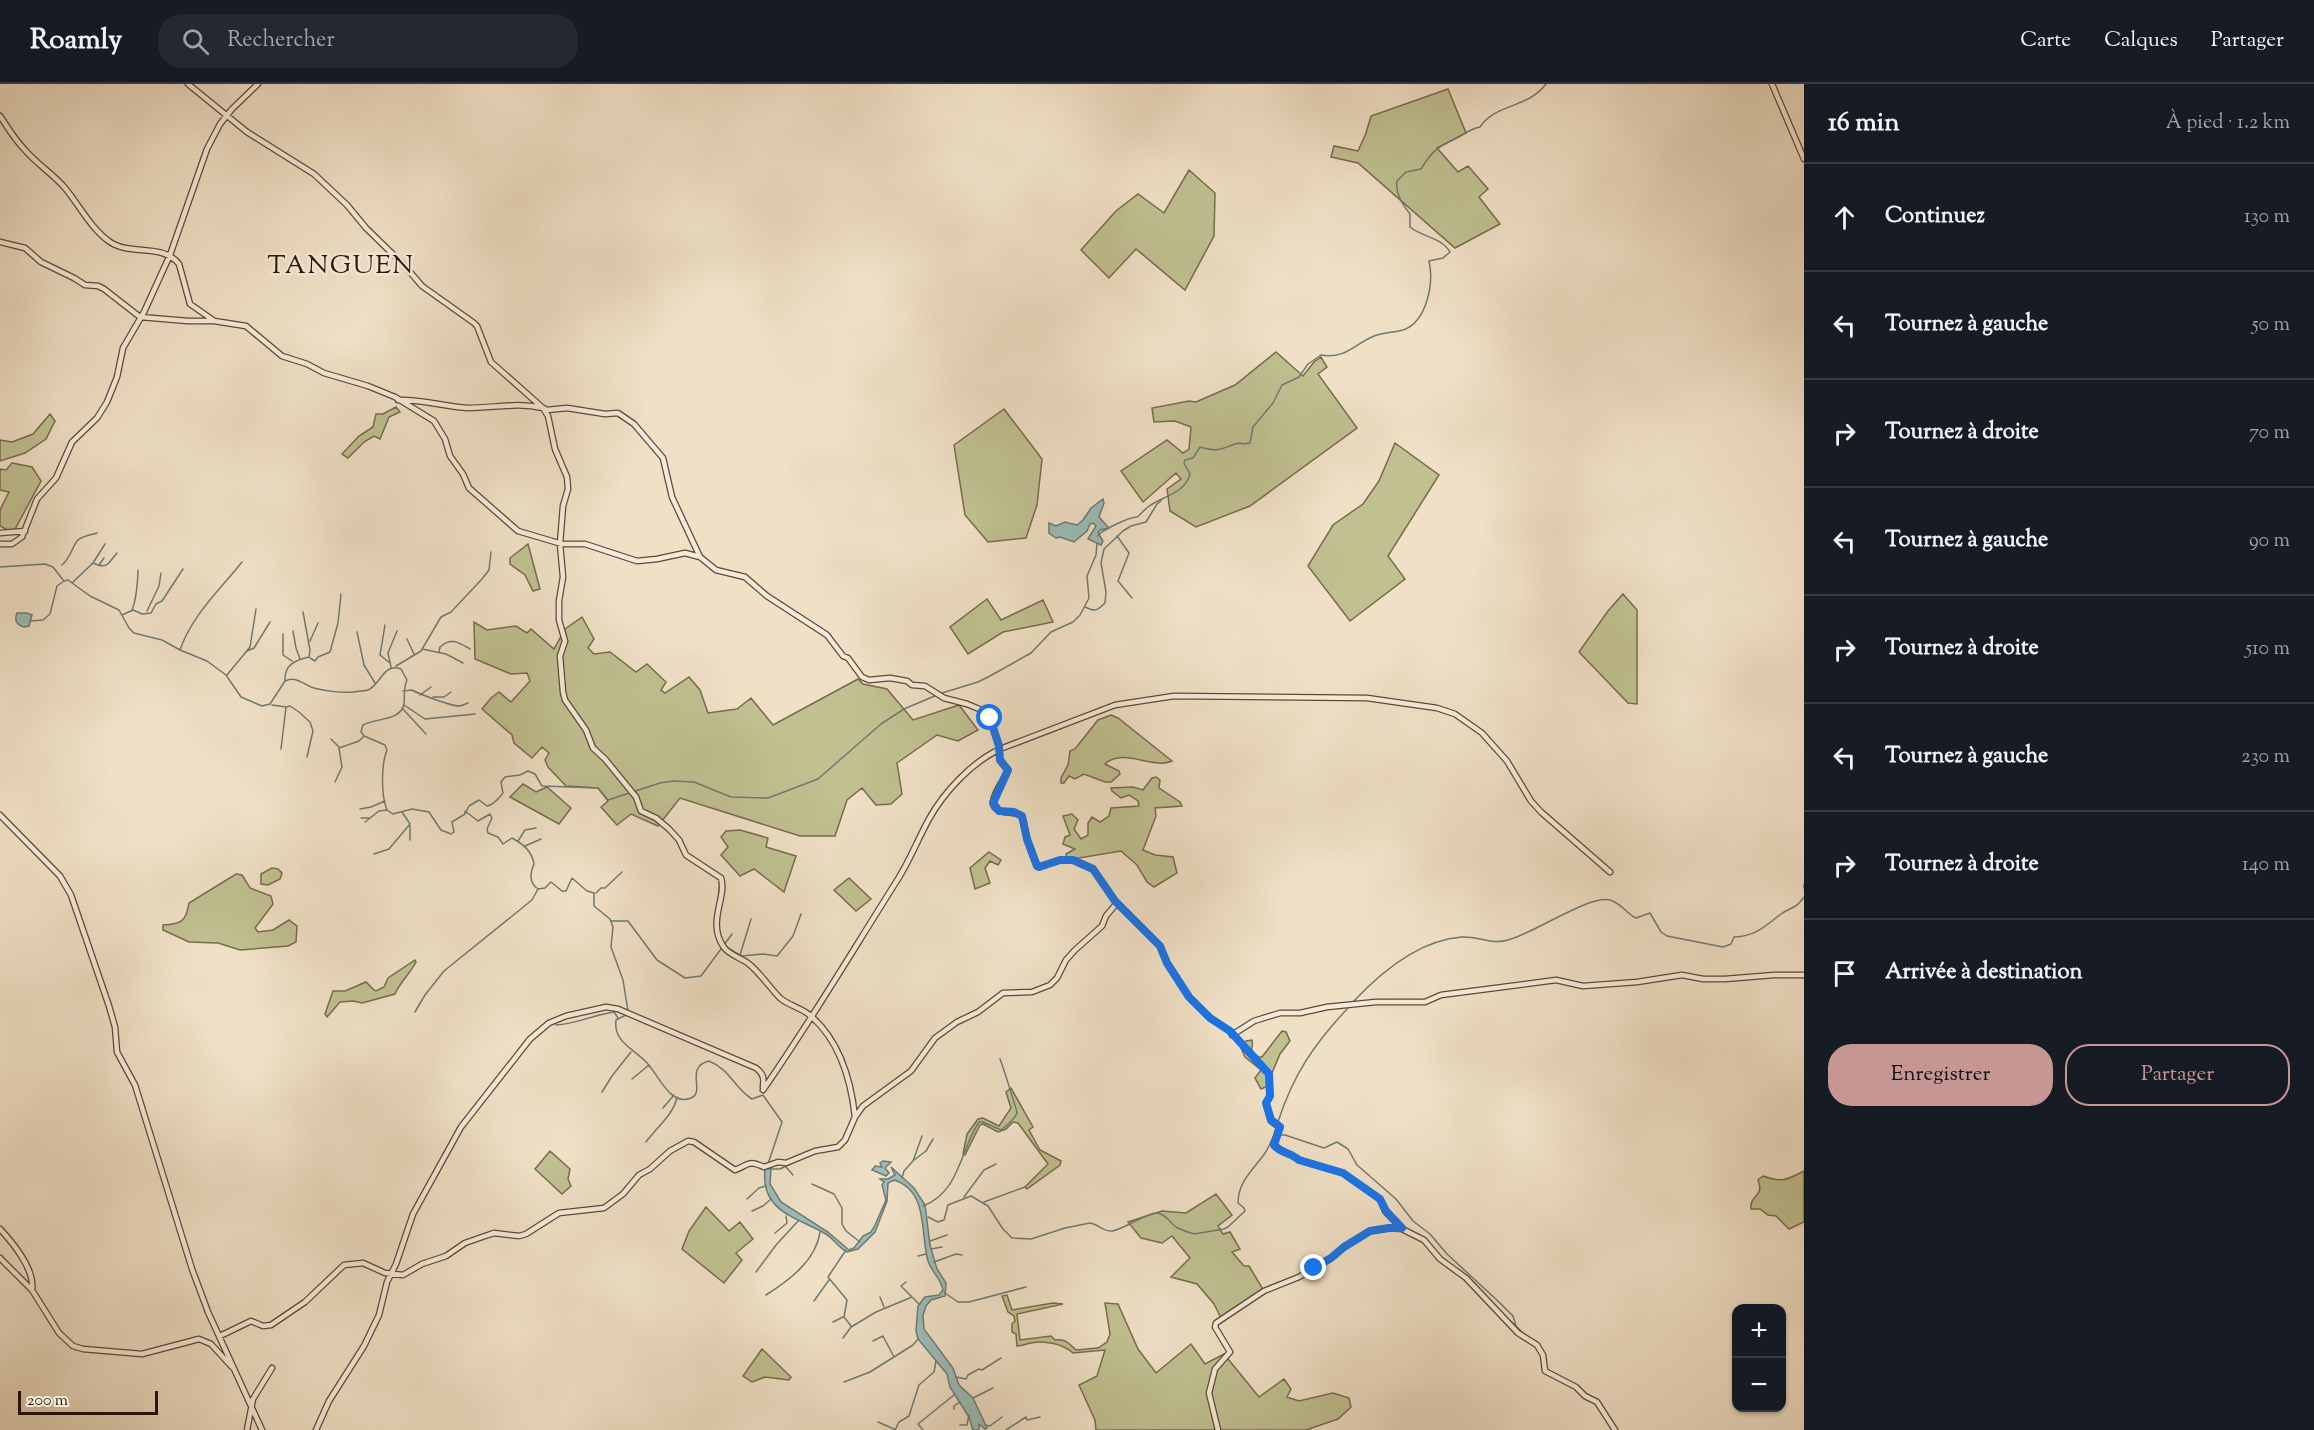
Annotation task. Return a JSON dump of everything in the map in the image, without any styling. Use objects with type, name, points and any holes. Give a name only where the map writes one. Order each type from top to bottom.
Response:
[{"type":"street","points":[[188,84],[226,116],[293,159],[327,186],[422,286],[474,322],[491,362],[543,408],[548,416],[555,449],[568,484],[563,506],[560,544],[563,578],[559,601],[559,620],[565,641],[560,656],[565,700],[586,730],[593,748],[636,797],[641,811],[669,829],[679,840],[686,855],[721,878],[722,890],[717,908],[716,927],[723,946],[748,963],[781,999],[812,1017],[826,1031],[837,1049],[851,1089],[855,1117]]},
{"type":"street","points":[[0,544],[7,545],[18,541],[25,531],[37,499],[56,478],[72,442],[97,418],[108,402],[117,377],[123,348],[141,317],[170,255],[207,149],[226,116],[258,84]]},
{"type":"street","points":[[1773,84],[1804,159]]},
{"type":"street","points":[[0,116],[20,145],[52,175],[109,241],[126,248],[170,255],[179,264],[190,304],[214,321]]},
{"type":"street","points":[[0,242],[25,248],[41,262],[85,285],[105,288],[141,317],[214,321],[246,326],[282,356],[398,399],[434,421],[445,439],[450,456],[469,488],[507,523],[529,536],[560,544],[585,544],[637,561],[685,553],[700,557],[716,570],[745,577],[767,596],[783,605],[811,627],[821,631],[843,656],[848,658],[862,677],[875,681],[890,678],[907,681],[912,685],[925,686],[944,698],[984,711],[990,718],[1000,760],[1008,770],[993,803],[999,811],[1014,812],[1022,816],[1027,839],[1037,866],[1060,860],[1073,860],[1093,869],[1117,903],[1157,942],[1167,963],[1189,997],[1210,1018],[1232,1035],[1269,1074],[1270,1096],[1266,1103],[1271,1120],[1280,1127],[1274,1145],[1299,1160],[1343,1173],[1380,1199],[1386,1211],[1402,1228],[1424,1239],[1443,1262],[1466,1278],[1518,1333],[1541,1350],[1545,1371],[1572,1384],[1585,1396],[1597,1402],[1615,1430]]},
{"type":"street","points":[[398,399],[469,408],[515,405],[547,410],[567,408],[604,414],[618,413],[634,424],[663,458],[672,497],[700,557]]},
{"type":"street","points":[[0,533],[25,531]]},
{"type":"street","points":[[316,1430],[329,1401],[379,1315],[413,1214],[461,1127],[530,1039],[549,1023],[566,1016],[606,1007],[618,1009],[756,1068],[764,1078],[763,1090],[812,1017],[909,861],[938,805],[985,756],[999,749],[1115,705],[1174,696],[1367,698],[1437,708],[1455,714],[1482,733],[1507,761],[1531,801],[1541,812],[1610,872]]},
{"type":"street","points":[[0,815],[42,855],[60,876],[71,896],[109,1006],[115,1027],[117,1052],[135,1085],[192,1269],[262,1430]]},
{"type":"street","points":[[220,1336],[251,1321],[263,1326],[271,1325],[306,1302],[344,1265],[363,1263],[391,1274],[403,1275],[422,1264],[446,1256],[465,1243],[494,1233],[519,1236],[559,1213],[604,1208],[623,1194],[639,1175],[650,1169],[670,1151],[688,1142],[694,1142],[735,1170],[753,1162],[764,1167],[778,1162],[786,1163],[815,1152],[838,1147],[845,1140],[855,1117],[863,1106],[911,1071],[930,1044],[957,1022],[978,1012],[1003,993],[1032,992],[1050,985],[1058,978],[1066,960],[1102,926],[1106,916],[1117,903]]},
{"type":"street","points":[[1232,1035],[1254,1021],[1280,1013],[1300,1013],[1327,1007],[1376,1002],[1425,1002],[1441,995],[1556,980],[1583,986],[1637,982],[1682,975],[1703,979],[1804,975]]},
{"type":"street","points":[[1218,1430],[1209,1393],[1215,1368],[1230,1352],[1215,1327],[1216,1323],[1264,1291],[1299,1276],[1331,1258],[1370,1231],[1402,1228]]},
{"type":"street","points":[[0,1229],[12,1242],[30,1271],[32,1290]]},
{"type":"street","points":[[0,1258],[32,1290],[58,1333],[72,1346],[142,1354],[192,1340],[205,1340],[236,1372]]},
{"type":"street","points":[[247,1430],[255,1394],[272,1368]]},
{"type":"green space","points":[[1448,89],[1466,133],[1437,148],[1458,172],[1468,166],[1488,189],[1479,197],[1500,224],[1455,248],[1358,163],[1331,157],[1334,146],[1358,151],[1371,116]]},
{"type":"green space","points":[[1189,170],[1215,193],[1214,236],[1185,290],[1136,249],[1109,278],[1081,250],[1116,211],[1138,194],[1164,213]]},
{"type":"green space","points":[[1276,352],[1303,376],[1321,357],[1327,367],[1318,374],[1357,428],[1250,506],[1196,527],[1170,511],[1167,489],[1181,479],[1176,473],[1143,502],[1121,471],[1167,440],[1183,453],[1189,449],[1191,427],[1175,421],[1154,422],[1152,408],[1189,401],[1196,402],[1235,385]]},
{"type":"green space","points":[[396,407],[400,412],[389,417],[380,439],[374,436],[364,442],[348,458],[342,454],[359,436],[373,427],[376,414],[383,414]]},
{"type":"green space","points":[[1004,409],[1042,459],[1037,505],[1026,538],[988,542],[965,515],[954,445]]},
{"type":"green space","points":[[50,414],[55,421],[46,439],[25,453],[0,461],[0,440],[12,442],[33,434]]},
{"type":"green space","points":[[1395,443],[1439,475],[1388,556],[1405,579],[1350,621],[1308,566],[1333,525],[1363,504],[1379,481]]},
{"type":"green space","points":[[12,463],[32,467],[41,481],[13,533],[0,526],[0,510],[9,492],[0,490],[0,469],[6,470]]},
{"type":"green space","points":[[528,544],[540,589],[533,591],[525,575],[510,564],[510,558]]},
{"type":"green space","points":[[1623,594],[1637,610],[1637,704],[1628,703],[1579,652]]},
{"type":"green space","points":[[987,599],[1001,620],[1043,600],[1053,622],[1003,632],[968,654],[950,627]]},
{"type":"green space","points":[[582,617],[594,639],[588,648],[594,654],[610,652],[636,672],[647,664],[666,682],[661,690],[665,693],[689,677],[700,690],[708,713],[737,709],[751,698],[773,725],[858,679],[863,684],[887,689],[913,720],[959,705],[978,730],[958,741],[937,735],[897,763],[902,794],[891,804],[876,805],[862,788],[847,800],[835,836],[800,836],[680,798],[658,826],[631,814],[617,825],[601,807],[608,801],[598,788],[566,786],[548,767],[545,760],[549,753],[542,747],[532,758],[514,743],[512,735],[482,709],[499,692],[511,702],[530,681],[527,673],[511,674],[475,659],[474,622],[487,630],[516,626],[527,633],[531,629],[554,649],[565,629]]},
{"type":"green space","points":[[1111,715],[1118,718],[1172,761],[1156,763],[1129,758],[1112,759],[1105,764],[1119,771],[1120,774],[1111,782],[1084,774],[1075,779],[1069,776],[1064,783],[1061,783],[1061,778],[1068,765],[1070,751],[1075,749],[1098,720]]},
{"type":"green space","points":[[1156,777],[1160,780],[1159,788],[1180,802],[1182,806],[1155,808],[1156,816],[1143,850],[1155,855],[1173,857],[1177,873],[1154,887],[1147,882],[1137,865],[1121,851],[1067,860],[1066,854],[1075,849],[1063,844],[1065,837],[1070,835],[1063,816],[1072,814],[1078,820],[1074,829],[1081,839],[1088,835],[1088,823],[1092,817],[1100,822],[1109,816],[1111,808],[1139,806],[1138,801],[1129,795],[1121,798],[1111,788],[1133,787],[1143,790],[1152,778]]},
{"type":"green space","points":[[523,784],[536,792],[547,787],[571,808],[559,824],[510,797]]},
{"type":"green space","points":[[740,830],[768,838],[766,847],[796,856],[784,892],[754,869],[740,876],[721,855],[728,847],[721,837],[726,831]]},
{"type":"green space","points":[[989,852],[1001,860],[998,865],[990,861],[985,868],[990,883],[975,889],[970,868]]},
{"type":"green space","points":[[272,868],[282,873],[280,879],[268,885],[261,884],[261,874]]},
{"type":"green space","points":[[236,874],[242,875],[250,888],[271,896],[273,904],[255,928],[258,932],[273,930],[289,920],[297,926],[296,942],[288,946],[240,950],[218,943],[189,942],[163,930],[163,925],[175,924],[184,918],[189,903]]},
{"type":"green space","points":[[849,878],[871,899],[856,911],[834,890]]},
{"type":"green space","points":[[415,960],[414,966],[395,994],[362,1003],[340,1002],[327,1017],[325,1014],[333,991],[345,991],[366,982],[376,991],[384,987],[388,978]]},
{"type":"green space","points":[[1282,1031],[1286,1032],[1290,1041],[1280,1054],[1266,1087],[1261,1089],[1255,1078],[1261,1070],[1245,1057],[1241,1048],[1246,1041],[1252,1040],[1253,1053],[1262,1057]]},
{"type":"green space","points":[[1011,1088],[1033,1127],[1029,1130],[1040,1150],[1061,1161],[1060,1165],[1027,1189],[1025,1187],[1048,1164],[1018,1123],[1013,1122],[1006,1129],[998,1132],[983,1124],[980,1125],[965,1155],[963,1154],[967,1134],[978,1119],[983,1118],[999,1126],[1011,1108],[1006,1092]]},
{"type":"green space","points":[[550,1151],[570,1169],[568,1179],[571,1186],[562,1194],[535,1169]]},
{"type":"green space","points":[[1804,1171],[1804,1222],[1789,1229],[1776,1216],[1768,1215],[1760,1209],[1751,1209],[1752,1201],[1760,1190],[1758,1180],[1763,1176],[1784,1180]]},
{"type":"green space","points":[[1216,1194],[1232,1215],[1218,1226],[1223,1234],[1230,1232],[1240,1249],[1232,1252],[1244,1266],[1249,1266],[1264,1291],[1221,1318],[1214,1304],[1197,1284],[1171,1277],[1190,1258],[1172,1236],[1162,1243],[1141,1238],[1128,1222],[1162,1211],[1186,1213]]},
{"type":"green space","points":[[706,1207],[729,1231],[740,1222],[753,1239],[736,1253],[742,1260],[724,1283],[682,1249],[689,1231]]},
{"type":"green space","points":[[1007,1295],[1012,1310],[1053,1303],[1063,1304],[1017,1314],[1020,1340],[1051,1336],[1055,1340],[1067,1342],[1076,1350],[1098,1348],[1107,1342],[1110,1334],[1105,1303],[1118,1304],[1138,1349],[1156,1373],[1191,1344],[1205,1364],[1224,1354],[1259,1397],[1284,1379],[1291,1389],[1287,1397],[1299,1401],[1333,1393],[1349,1398],[1351,1407],[1338,1419],[1306,1430],[1096,1430],[1095,1420],[1079,1385],[1097,1376],[1105,1350],[1073,1353],[1059,1345],[1042,1342],[1017,1346],[1016,1334],[1012,1332],[1014,1316],[1008,1312],[1002,1296]]},
{"type":"green space","points":[[762,1349],[791,1377],[789,1380],[765,1377],[752,1382],[743,1376]]},
{"type":"water","points":[[1103,499],[1104,503],[1099,517],[1109,528],[1100,530],[1098,533],[1103,541],[1101,545],[1088,539],[1096,526],[1093,523],[1074,542],[1060,537],[1056,538],[1049,533],[1049,523],[1056,526],[1065,522],[1077,525],[1091,508]]},
{"type":"water","points":[[17,613],[32,615],[29,626],[24,627],[18,624]]},
{"type":"water","points":[[891,1162],[885,1168],[889,1173],[886,1176],[872,1170],[875,1166],[882,1167],[880,1163]]},
{"type":"water","points":[[768,1167],[771,1169],[770,1184],[781,1202],[828,1232],[849,1250],[854,1248],[863,1236],[871,1232],[875,1225],[886,1200],[882,1185],[884,1182],[880,1179],[888,1179],[895,1175],[891,1167],[914,1188],[925,1205],[930,1245],[937,1269],[946,1283],[945,1296],[931,1300],[926,1306],[923,1315],[924,1329],[953,1368],[959,1385],[973,1398],[987,1428],[979,1424],[979,1430],[973,1430],[969,1417],[950,1387],[947,1374],[918,1339],[916,1331],[918,1306],[925,1297],[939,1295],[943,1290],[928,1261],[921,1214],[913,1193],[905,1185],[894,1180],[888,1183],[887,1201],[875,1232],[858,1249],[847,1252],[826,1234],[774,1204],[768,1195],[765,1183],[765,1169]]},
{"type":"waterway","points":[[1098,536],[1116,524],[1137,517],[1148,507],[1183,486],[1190,474],[1184,463],[1185,460],[1193,458],[1200,447],[1218,450],[1237,443],[1250,443],[1253,427],[1273,403],[1282,385],[1299,377],[1308,364],[1321,355],[1336,355],[1348,351],[1376,335],[1403,330],[1418,319],[1427,301],[1430,280],[1429,261],[1443,258],[1450,252],[1442,243],[1410,227],[1410,214],[1398,195],[1397,181],[1406,172],[1421,169],[1430,155],[1439,148],[1480,127],[1494,114],[1530,98],[1546,84]]},
{"type":"waterway","points":[[1085,607],[1096,610],[1105,603],[1106,592],[1101,563],[1104,549],[1123,531],[1146,522],[1161,501]]},
{"type":"waterway","points":[[62,565],[78,540],[97,533]]},
{"type":"waterway","points":[[1117,536],[1129,553],[1118,581],[1132,598]]},
{"type":"waterway","points":[[942,693],[990,676],[1031,653],[1051,632],[1073,622],[1080,615],[1089,598],[1087,576],[1096,555],[1097,543]]},
{"type":"waterway","points":[[93,563],[105,544]]},
{"type":"waterway","points":[[396,666],[421,651],[441,617],[451,612],[482,579],[489,570],[491,552]]},
{"type":"waterway","points":[[73,582],[93,563],[105,566],[117,553]]},
{"type":"waterway","points":[[99,565],[104,558]]},
{"type":"waterway","points":[[180,650],[199,614],[242,562]]},
{"type":"waterway","points":[[0,567],[45,564],[53,567],[63,580]]},
{"type":"waterway","points":[[122,615],[133,610],[142,614],[151,613],[156,604],[162,601],[183,569]]},
{"type":"waterway","points":[[132,610],[136,596],[138,570]]},
{"type":"waterway","points":[[147,611],[159,586],[161,573]]},
{"type":"waterway","points":[[30,621],[43,620],[50,614],[57,586],[68,580],[90,596],[119,610],[134,633],[162,640],[207,661],[226,675],[241,697],[262,706],[270,704],[285,681],[295,680],[321,690],[354,692],[368,690],[390,668],[401,669],[407,680],[402,709],[393,716],[363,725],[361,732],[364,736],[385,745],[387,750],[382,780],[387,810],[393,814],[412,809],[429,812],[441,830],[451,834],[454,832],[452,822],[465,814],[465,811],[478,821],[490,814],[492,818],[487,829],[488,833],[498,837],[503,844],[512,838],[529,852],[534,864],[531,874],[535,887],[545,888],[551,882],[562,891],[566,891],[572,878],[587,891],[594,893],[594,906],[610,919],[613,927],[611,947],[623,980],[628,1011]]},
{"type":"waterway","points":[[310,658],[315,661],[318,657],[330,652],[338,623],[341,594]]},
{"type":"waterway","points":[[227,675],[250,647],[256,609]]},
{"type":"waterway","points":[[285,681],[288,667],[309,657],[310,650],[303,612]]},
{"type":"waterway","points":[[247,651],[254,648],[270,622]]},
{"type":"waterway","points":[[310,641],[318,623]]},
{"type":"waterway","points":[[385,625],[380,655],[390,663]]},
{"type":"waterway","points":[[293,631],[300,659]]},
{"type":"waterway","points":[[391,667],[388,653],[397,631]]},
{"type":"waterway","points":[[357,632],[364,665],[375,683]]},
{"type":"waterway","points":[[283,634],[283,655],[292,661]]},
{"type":"waterway","points":[[407,639],[414,654]]},
{"type":"waterway","points":[[439,652],[440,647],[451,641],[470,649]]},
{"type":"waterway","points":[[422,649],[446,654],[463,663]]},
{"type":"waterway","points":[[420,695],[431,687]]},
{"type":"waterway","points":[[403,691],[412,690],[435,700],[460,706],[468,703]]},
{"type":"waterway","points":[[433,697],[444,697],[451,692]]},
{"type":"waterway","points":[[465,814],[469,806],[479,800],[487,806],[496,801],[503,793],[501,782],[505,777],[520,775],[528,771],[535,774],[542,786],[598,788],[608,800],[673,781],[694,782],[731,797],[768,798],[818,779],[881,724],[904,709],[937,695]]},
{"type":"waterway","points":[[272,705],[286,707],[281,749]]},
{"type":"waterway","points":[[404,705],[425,719],[475,714]]},
{"type":"waterway","points":[[286,707],[290,706],[310,722],[313,731],[307,757]]},
{"type":"waterway","points":[[402,708],[426,734]]},
{"type":"waterway","points":[[335,782],[342,767],[339,748],[359,741],[364,736]]},
{"type":"waterway","points":[[331,739],[339,747]]},
{"type":"waterway","points":[[360,809],[385,801]]},
{"type":"waterway","points":[[365,822],[379,811],[387,810]]},
{"type":"waterway","points":[[374,854],[389,849],[410,824],[402,812]]},
{"type":"waterway","points":[[361,818],[369,818]]},
{"type":"waterway","points":[[410,826],[410,840]]},
{"type":"waterway","points":[[518,841],[525,830],[536,828]]},
{"type":"waterway","points":[[525,846],[541,839]]},
{"type":"waterway","points":[[596,893],[622,872]]},
{"type":"waterway","points":[[415,1012],[444,971],[532,900],[538,889]]},
{"type":"waterway","points":[[1353,1002],[1388,969],[1431,944],[1462,937],[1496,942],[1508,940],[1588,903],[1600,900],[1614,901],[1636,918],[1650,913],[1661,932],[1667,936],[1723,947],[1731,944],[1734,937],[1748,935],[1759,930],[1796,906],[1804,897]]},
{"type":"waterway","points":[[725,946],[741,956],[763,954],[777,956],[793,936],[801,914]]},
{"type":"waterway","points":[[740,955],[751,919]]},
{"type":"waterway","points":[[612,921],[628,921],[657,960],[685,978],[701,976],[732,934]]},
{"type":"waterway","points":[[1278,1122],[1290,1089],[1306,1061],[1325,1034],[1348,1008]]},
{"type":"waterway","points":[[556,1025],[614,1012],[618,1018]]},
{"type":"waterway","points":[[626,1015],[616,1020],[616,1028],[621,1040],[647,1063],[665,1088],[677,1098],[684,1100],[695,1095],[698,1068],[709,1061],[728,1074],[752,1099],[763,1095],[782,1122],[768,1164]]},
{"type":"waterway","points":[[602,1092],[631,1052]]},
{"type":"waterway","points":[[923,1206],[935,1200],[952,1181],[979,1122],[1001,1130],[1016,1115],[1000,1059]]},
{"type":"waterway","points":[[632,1079],[649,1065]]},
{"type":"waterway","points":[[663,1108],[674,1095]]},
{"type":"waterway","points":[[646,1142],[669,1115],[677,1097]]},
{"type":"waterway","points":[[928,1217],[938,1222],[944,1220],[948,1205],[971,1196],[988,1206],[1012,1238],[1031,1239],[1090,1223],[1112,1231],[1153,1213],[1160,1214],[1176,1227],[1194,1234],[1224,1229],[1245,1211],[1238,1203],[1241,1188],[1274,1135],[1285,1135],[1324,1148],[1337,1142],[1348,1149],[1357,1165],[1396,1199],[1413,1221],[1430,1234],[1447,1254],[1513,1316],[1516,1326],[1524,1334]]},
{"type":"waterway","points":[[902,1178],[904,1171],[913,1161],[922,1136]]},
{"type":"waterway","points":[[914,1160],[926,1151],[933,1139]]},
{"type":"waterway","points":[[803,1158],[812,1155]]},
{"type":"waterway","points":[[769,1169],[780,1169],[796,1161]]},
{"type":"waterway","points":[[964,1197],[984,1170],[996,1164]]},
{"type":"waterway","points":[[786,1167],[793,1175]]},
{"type":"waterway","points":[[812,1184],[834,1194],[842,1208],[842,1224],[846,1231],[860,1242]]},
{"type":"waterway","points":[[747,1199],[759,1188],[766,1186]]},
{"type":"waterway","points":[[984,1202],[1025,1187]]},
{"type":"waterway","points":[[752,1211],[771,1199]]},
{"type":"waterway","points":[[775,1233],[787,1223],[786,1216]]},
{"type":"waterway","points":[[756,1272],[799,1220]]},
{"type":"waterway","points":[[766,1295],[792,1277],[807,1261],[820,1232]]},
{"type":"waterway","points":[[930,1241],[947,1235]]},
{"type":"waterway","points":[[931,1249],[942,1247]]},
{"type":"waterway","points":[[846,1250],[828,1277],[847,1300],[844,1317],[851,1326]]},
{"type":"waterway","points":[[918,1256],[926,1254]]},
{"type":"waterway","points":[[934,1262],[956,1254],[962,1255]]},
{"type":"waterway","points":[[814,1301],[829,1280]]},
{"type":"waterway","points":[[906,1282],[901,1286],[911,1296]]},
{"type":"waterway","points":[[945,1293],[958,1302],[969,1302],[1026,1287]]},
{"type":"waterway","points":[[880,1297],[884,1307]]},
{"type":"waterway","points":[[843,1338],[851,1327],[876,1312],[912,1297],[919,1304]]},
{"type":"waterway","points":[[833,1322],[843,1317]]},
{"type":"waterway","points":[[873,1341],[883,1336],[894,1357]]},
{"type":"waterway","points":[[844,1382],[870,1372],[913,1345],[918,1339]]},
{"type":"waterway","points":[[956,1377],[966,1379],[968,1375],[979,1369],[982,1370],[1001,1358]]},
{"type":"waterway","points":[[895,1430],[899,1422],[909,1416],[919,1385],[934,1372],[936,1361]]},
{"type":"waterway","points":[[973,1398],[993,1388]]},
{"type":"waterway","points":[[923,1430],[918,1424],[954,1395]]},
{"type":"waterway","points":[[954,1409],[954,1406],[960,1402]]},
{"type":"waterway","points":[[960,1425],[967,1425],[969,1415]]},
{"type":"waterway","points":[[985,1425],[990,1426],[1002,1417]]},
{"type":"waterway","points":[[1006,1430],[1026,1417],[1027,1420],[1040,1417]]},
{"type":"waterway","points":[[878,1422],[894,1429]]},
{"type":"district","name":"TANGUEN","points":[[341,264]]},
{"type":"route","points":[[990,718],[999,746],[1000,760],[1008,770],[993,803],[999,811],[1014,812],[1022,816],[1027,839],[1037,866],[1060,860],[1073,860],[1093,869],[1115,901],[1157,942],[1167,963],[1189,997],[1210,1018],[1230,1031],[1269,1074],[1270,1096],[1266,1103],[1271,1120],[1280,1127],[1279,1134],[1274,1139],[1274,1145],[1299,1160],[1343,1173],[1377,1196],[1386,1211],[1402,1228],[1370,1231],[1314,1268]]}]
